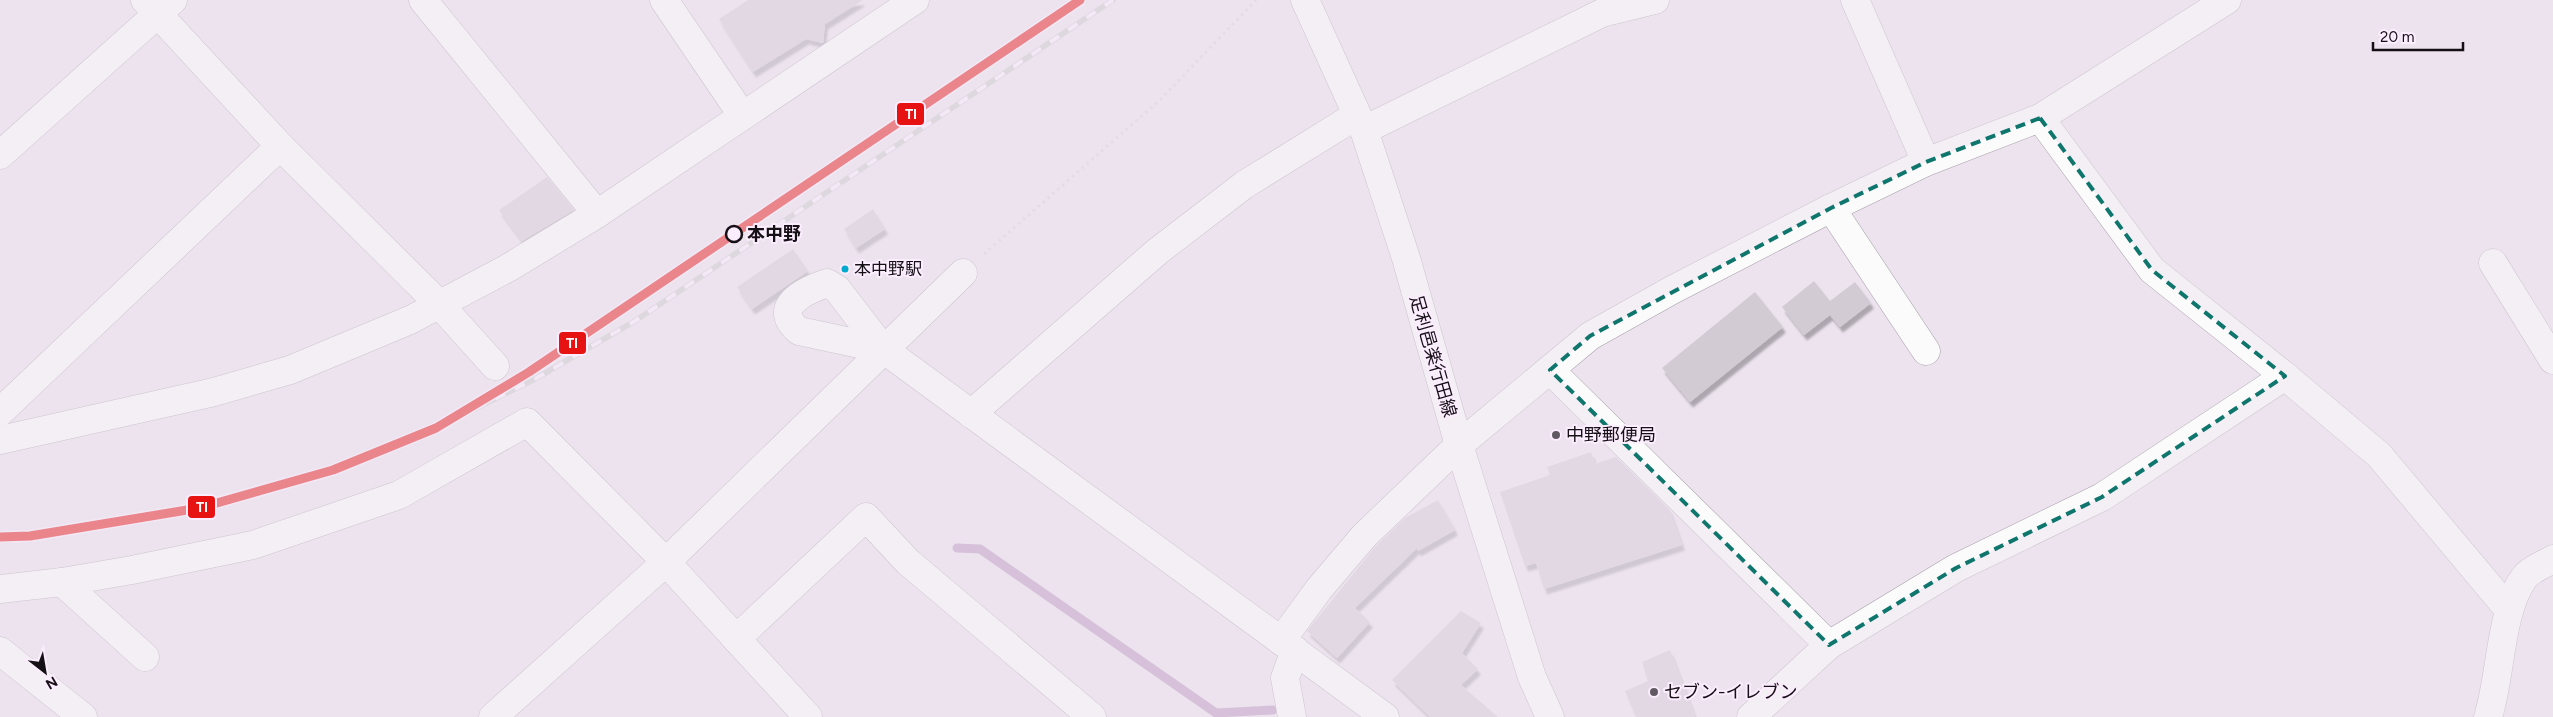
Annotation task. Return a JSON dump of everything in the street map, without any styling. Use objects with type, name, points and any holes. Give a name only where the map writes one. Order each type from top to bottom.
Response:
[{"type":"street","points":[[422,0],[597,214]]},
{"type":"street","name":"足利邑楽行田線","points":[[1305,0],[1361,122],[1406,258],[1459,445],[1532,678],[1550,717]]},
{"type":"street","points":[[971,414],[1158,251],[1244,185],[1361,122],[1602,13],[1655,0]]},
{"type":"street","points":[[1855,0],[1926,162]]},
{"type":"street","points":[[1292,717],[1285,678],[1288,645],[1319,589],[1364,536],[1459,445],[1590,336],[1672,290],[1831,208],[1926,162],[2040,118],[2227,0]]},
{"type":"street","points":[[674,3],[742,115]]},
{"type":"street","points":[[0,440],[214,392],[290,370],[410,320],[508,268],[597,214],[900,4]]},
{"type":"street","points":[[0,155],[159,5],[280,146],[438,304],[495,366]]},
{"type":"street","points":[[2040,118],[2152,270],[2285,376],[2379,455],[2509,610]]},
{"type":"street","points":[[0,412],[280,146]]},
{"type":"street","points":[[1831,208],[1926,351]]},
{"type":"street","points":[[2493,263],[2553,360]]},
{"type":"street","points":[[493,717],[666,562],[963,273]]},
{"type":"street","points":[[884,349],[1385,717]]},
{"type":"street","points":[[1550,370],[1829,645]]},
{"type":"street","points":[[1751,717],[1829,645],[1956,568],[2102,497],[2285,376]]},
{"type":"street","points":[[0,589],[62,582],[253,544],[399,495],[527,422],[666,562],[808,717]]},
{"type":"street","points":[[736,638],[866,517],[908,562],[1092,717]]},
{"type":"street","points":[[2488,717],[2493,700],[2509,610],[2524,577],[2553,559]]},
{"type":"street","points":[[62,582],[145,657]]},
{"type":"street","points":[[0,651],[83,717]]},
{"type":"path","points":[[963,273],[1160,100],[1256,0]]},
{"type":"highlighted area","points":[[2040,118],[2152,270],[2285,376],[2102,497],[1956,568],[1829,645],[1550,370],[1590,336],[1831,208],[1926,162]]},
{"type":"building","points":[[748,0],[863,0],[825,24],[823,43],[806,39],[753,72],[719,19]]},
{"type":"building","points":[[547,177],[574,210],[522,241],[499,210]]},
{"type":"building","points":[[873,209],[885,229],[856,248],[844,229]]},
{"type":"building","points":[[793,249],[808,271],[752,309],[737,287]]},
{"type":"building","points":[[1814,281],[1830,301],[1855,282],[1871,303],[1840,327],[1830,315],[1804,335],[1782,307]]},
{"type":"building","points":[[1755,292],[1783,327],[1690,402],[1662,368]]},
{"type":"building","points":[[1591,452],[1595,464],[1616,457],[1669,509],[1682,545],[1544,589],[1536,563],[1525,566],[1500,492],[1550,475],[1547,467]]},
{"type":"building","points":[[1438,500],[1455,530],[1418,551],[1417,548],[1355,608],[1370,622],[1337,658],[1307,631],[1375,547],[1405,518]]},
{"type":"building","points":[[1461,611],[1481,623],[1462,653],[1478,669],[1461,685],[1498,717],[1430,717],[1392,680]]},
{"type":"building","points":[[1670,650],[1695,717],[1636,717],[1625,691],[1648,681],[1642,662]]},
{"type":"waterway","points":[[957,548],[980,549],[1216,713],[1273,710]]},
{"type":"railway","points":[[436,428],[535,379],[635,321],[1113,0]]},
{"type":"transit line","name":"TI","points":[[0,537],[30,536],[199,508],[333,470],[436,428],[529,372],[1080,0]]},
{"type":"place","name":"本中野","points":[[734,234]]},
{"type":"place","name":"本中野駅","points":[[845,269]]},
{"type":"place","name":"中野郵便局","points":[[1556,435]]},
{"type":"place","name":"セブン-イレブン","points":[[1654,692]]}]
